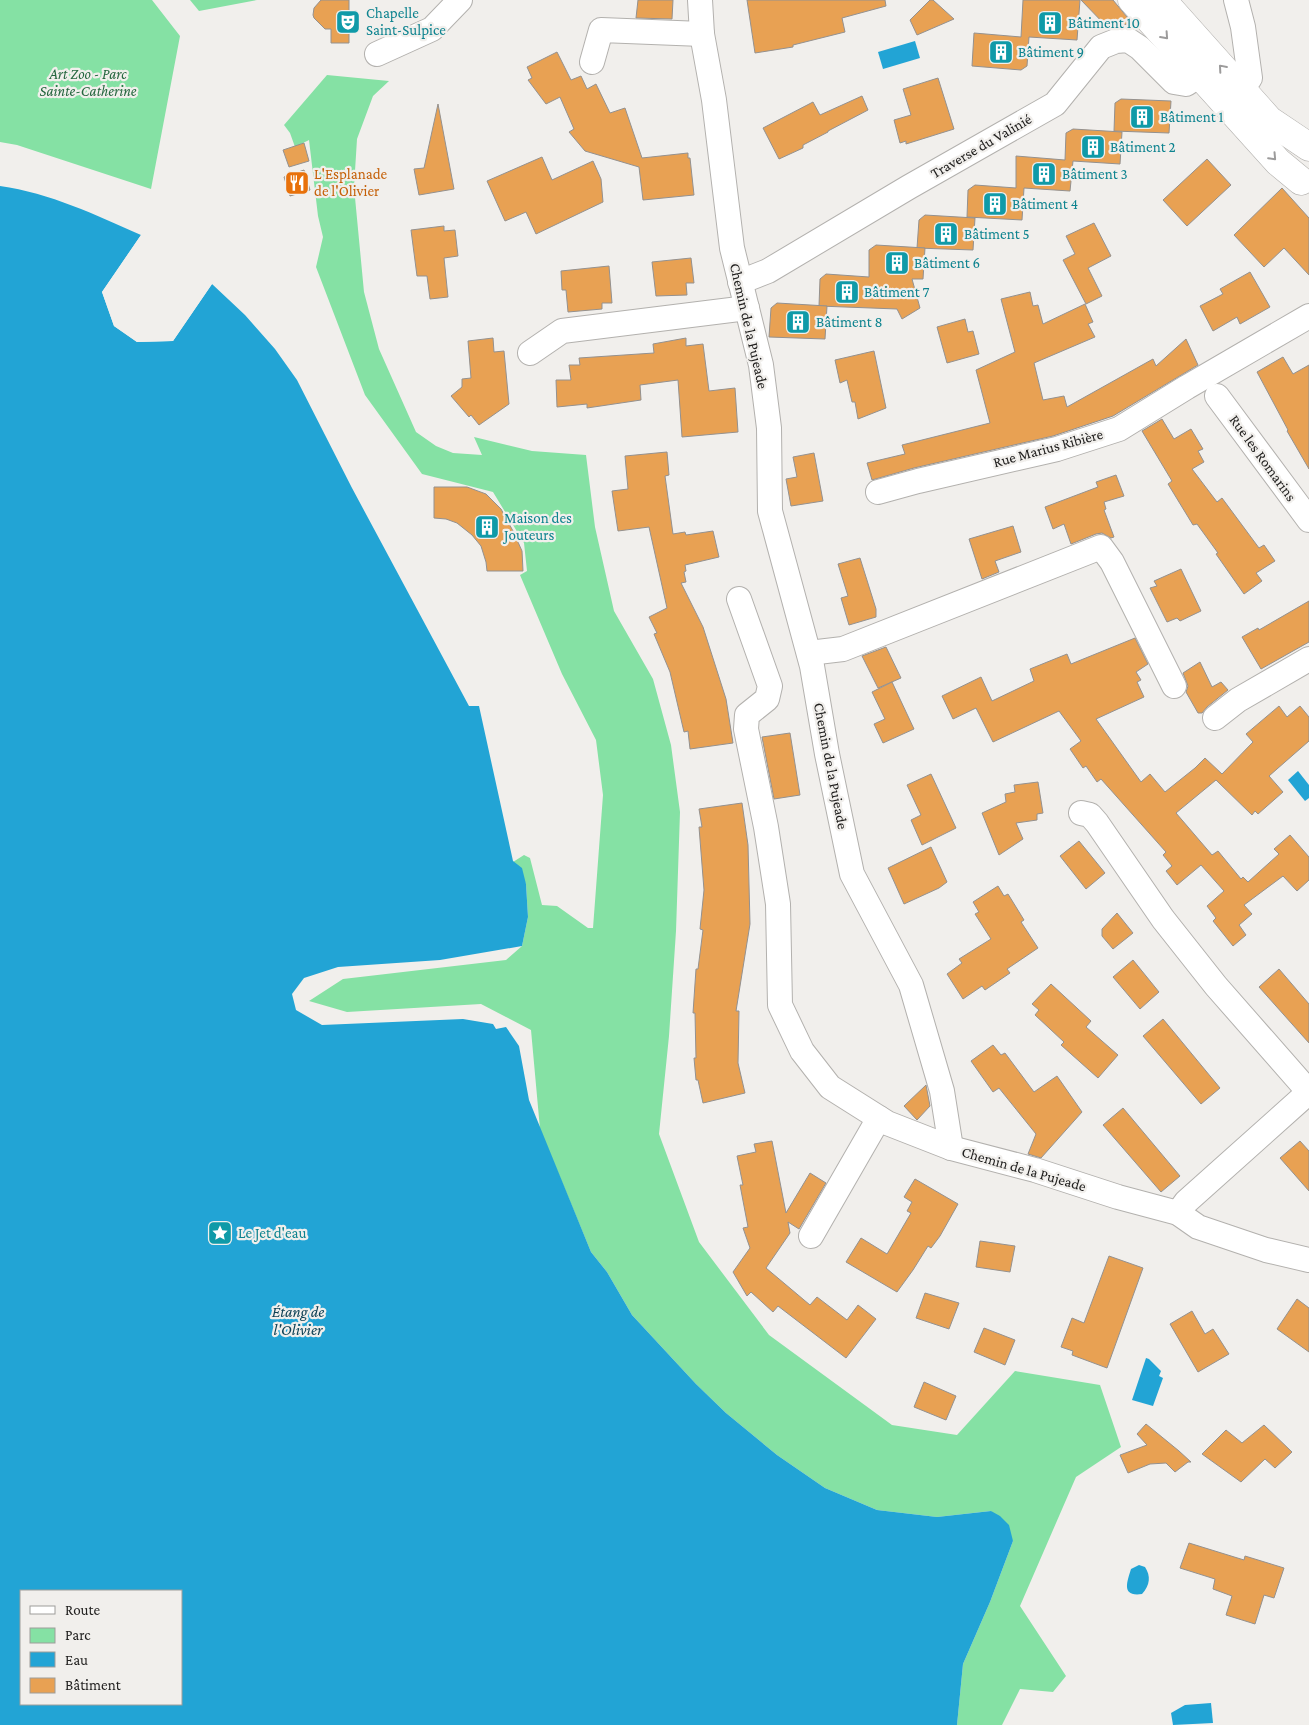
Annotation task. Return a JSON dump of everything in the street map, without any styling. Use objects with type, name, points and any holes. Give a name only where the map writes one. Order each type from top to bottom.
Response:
[{"type":"main road","points":[[1132,0],[1278,162],[1306,177]]},
{"type":"main road","points":[[1162,0],[1269,120],[1309,147]]},
{"type":"street","points":[[377,54],[432,29],[460,0]]},
{"type":"street","name":"Chemin de la Pujeade","points":[[700,0],[702,34],[714,100],[732,248],[761,364],[769,428],[770,511],[809,653],[827,754],[852,874],[911,985],[942,1091],[951,1148],[1035,1170],[1178,1213],[1198,1227],[1266,1250],[1309,1260]]},
{"type":"street","points":[[1236,0],[1243,28],[1250,78],[1241,90]]},
{"type":"street","points":[[592,62],[601,30],[702,34]]},
{"type":"street","name":"Traverse du Valinié","points":[[740,282],[768,271],[909,187],[1055,104],[1101,47],[1116,41],[1128,40],[1140,48],[1174,82],[1186,84],[1200,75]]},
{"type":"street","points":[[530,353],[562,332],[746,308]]},
{"type":"street","name":"Rue Marius Ribière","points":[[878,492],[1057,449],[1119,429],[1309,316]]},
{"type":"street","name":"Rue les Romarins","points":[[1217,396],[1309,520]]},
{"type":"street","points":[[809,653],[844,649],[1101,547],[1112,562],[1174,686]]},
{"type":"street","points":[[739,599],[770,686],[767,699],[747,715],[746,729],[766,827],[778,904],[780,1005],[802,1051],[830,1087],[887,1123],[951,1148]]},
{"type":"street","points":[[1215,718],[1238,700],[1309,659]]},
{"type":"street","points":[[1081,813],[1090,815],[1098,823],[1169,926],[1216,986],[1309,1092],[1193,1196],[1178,1213]]},
{"type":"street","points":[[811,1236],[879,1118]]},
{"type":"green space","name":"Art Zoo - Parc Sainte-Catherine","points":[[0,0],[152,0],[180,36],[151,189],[17,145],[0,142]]},
{"type":"green space","points":[[190,0],[257,0],[199,11]]},
{"type":"green space","points":[[327,75],[389,81],[373,96],[357,139],[354,187],[364,292],[379,349],[416,432],[436,446],[453,453],[482,455],[474,437],[532,451],[586,455],[595,527],[614,611],[653,679],[671,745],[680,812],[676,931],[669,1036],[659,1134],[699,1242],[769,1335],[892,1425],[957,1435],[1015,1371],[1100,1385],[1121,1447],[1076,1477],[1020,1606],[1066,1676],[1053,1692],[1020,1689],[1002,1725],[957,1725],[963,1664],[990,1602],[1013,1541],[991,1511],[937,1517],[877,1510],[825,1488],[777,1455],[726,1413],[696,1384],[632,1315],[607,1272],[591,1252],[540,1129],[531,1030],[481,1004],[347,1012],[309,1001],[343,979],[506,960],[522,946],[528,917],[526,884],[513,862],[524,855],[530,858],[542,905],[557,906],[588,928],[593,928],[603,795],[596,740],[562,674],[520,575],[527,571],[524,543],[493,492],[422,474],[365,395],[316,267],[323,237],[318,216],[309,140],[295,147],[290,133],[284,125]]},
{"type":"water","points":[[915,41],[920,58],[883,69],[878,52]]},
{"type":"water","name":"Étang de l'Olivier","points":[[0,186],[55,199],[141,235],[102,292],[114,326],[137,342],[173,341],[212,284],[245,315],[275,349],[297,380],[352,488],[469,706],[479,706],[513,861],[522,868],[526,884],[528,917],[522,946],[440,960],[338,967],[304,978],[292,994],[296,1010],[322,1025],[463,1019],[493,1024],[496,1029],[506,1027],[519,1046],[529,1100],[591,1252],[607,1272],[632,1315],[696,1384],[726,1413],[777,1455],[825,1488],[877,1510],[937,1517],[991,1511],[1000,1516],[1009,1525],[1013,1541],[990,1602],[963,1664],[957,1725],[0,1725]]},
{"type":"water","points":[[1298,771],[1309,785],[1309,798],[1305,801],[1288,780]]},
{"type":"water","points":[[1146,1358],[1161,1371],[1159,1376],[1163,1378],[1153,1406],[1132,1400]]},
{"type":"water","points":[[1139,1565],[1145,1567],[1149,1580],[1142,1594],[1135,1594],[1128,1591],[1127,1583],[1131,1569]]},
{"type":"water","points":[[1211,1703],[1213,1723],[1173,1725],[1171,1713],[1185,1705]]},
{"type":"pier","points":[[141,235],[143,237],[105,292],[116,324],[137,340],[172,339],[210,283],[212,284],[173,341],[137,342],[114,326],[102,292]]},
{"type":"building","points":[[321,0],[349,0],[349,43],[331,43],[331,29],[325,29],[314,18],[314,8]]},
{"type":"building","points":[[638,0],[673,0],[672,19],[636,18]]},
{"type":"building","points":[[747,0],[885,0],[886,6],[842,18],[845,32],[793,45],[793,47],[755,53]]},
{"type":"building","points":[[930,0],[933,0],[954,19],[917,35],[910,20]]},
{"type":"building","points":[[1023,0],[1080,0],[1077,40],[1029,37],[1027,66],[1021,70],[972,66],[974,33],[1021,37]]},
{"type":"building","points":[[1081,0],[1113,0],[1132,23],[1108,28]]},
{"type":"building","points":[[557,52],[571,80],[581,76],[587,89],[596,84],[610,113],[625,108],[642,158],[688,153],[694,195],[643,200],[639,167],[585,151],[569,132],[574,129],[560,97],[546,104],[528,80],[532,78],[527,67]]},
{"type":"building","points":[[938,78],[954,129],[906,144],[906,141],[900,143],[894,120],[911,115],[903,89]]},
{"type":"building","points":[[862,96],[868,110],[803,145],[803,148],[779,159],[763,128],[813,102],[820,115]]},
{"type":"building","name":"Bâtiment 1","points":[[1121,99],[1171,101],[1169,133],[1114,131],[1115,103]]},
{"type":"building","points":[[438,104],[454,189],[419,195],[414,169],[424,168]]},
{"type":"building","points":[[1073,129],[1122,132],[1120,164],[1073,161],[1070,191],[1024,188],[1022,220],[967,217],[968,190],[975,185],[1016,188],[1016,156],[1065,160],[1066,133]]},
{"type":"building","points":[[304,143],[309,161],[289,167],[283,150]]},
{"type":"building","points":[[542,157],[552,180],[593,161],[601,179],[603,202],[536,234],[526,212],[505,221],[487,181]]},
{"type":"building","points":[[1207,159],[1231,185],[1187,226],[1163,200]]},
{"type":"building","name":"L'Esplanade de l'Olivier","points":[[304,170],[310,190],[290,196],[284,177]]},
{"type":"building","points":[[1282,188],[1309,218],[1309,275],[1284,248],[1264,267],[1234,235]]},
{"type":"building","name":"Bâtiment 5","points":[[925,215],[975,218],[973,250],[917,248],[919,220]]},
{"type":"building","points":[[1094,223],[1111,256],[1088,268],[1102,296],[1086,304],[1063,260],[1075,254],[1066,236]]},
{"type":"building","points":[[444,226],[444,231],[455,230],[458,256],[444,258],[448,297],[430,299],[427,276],[417,276],[411,230]]},
{"type":"building","points":[[876,245],[925,248],[923,279],[912,279],[920,308],[902,319],[897,309],[819,306],[820,279],[826,274],[869,277],[869,250]]},
{"type":"building","points":[[691,258],[694,283],[686,283],[687,295],[656,296],[652,262]]},
{"type":"building","points":[[609,266],[612,303],[602,303],[602,309],[568,312],[566,290],[562,290],[561,271]]},
{"type":"building","points":[[1250,272],[1270,307],[1240,324],[1237,317],[1213,331],[1200,306],[1223,294],[1220,289]]},
{"type":"building","points":[[1030,292],[1033,306],[1038,305],[1043,324],[1085,304],[1093,322],[1088,324],[1095,337],[1034,363],[1043,400],[1064,396],[1067,407],[1153,359],[1156,366],[1186,339],[1198,365],[1113,416],[1053,436],[914,468],[872,480],[867,463],[905,454],[902,445],[990,423],[976,370],[1015,352],[1001,299]]},
{"type":"building","name":"Bâtiment 8","points":[[777,303],[827,306],[825,339],[769,337],[771,308]]},
{"type":"building","points":[[965,319],[968,332],[973,331],[979,354],[947,363],[937,327]]},
{"type":"building","points":[[493,338],[494,352],[504,351],[509,404],[479,425],[471,415],[469,417],[451,396],[462,387],[462,379],[471,378],[468,341]]},
{"type":"building","points":[[686,338],[686,346],[703,344],[709,391],[735,388],[738,432],[682,437],[678,380],[640,385],[641,400],[587,408],[587,404],[557,407],[556,380],[571,380],[569,365],[580,365],[579,358],[654,353],[653,344]]},
{"type":"building","points":[[874,351],[886,408],[858,419],[855,402],[852,402],[847,380],[840,383],[835,360]]},
{"type":"building","points":[[1283,357],[1293,374],[1309,365],[1309,469],[1257,372]]},
{"type":"building","points":[[1162,419],[1174,439],[1191,429],[1203,449],[1198,451],[1204,462],[1192,469],[1217,502],[1222,498],[1259,548],[1264,545],[1275,561],[1256,573],[1262,581],[1244,594],[1197,524],[1193,525],[1168,484],[1172,481],[1142,431]]},
{"type":"building","points":[[667,452],[669,475],[665,476],[673,534],[685,532],[686,535],[713,531],[719,557],[685,565],[686,582],[681,583],[703,627],[726,699],[733,743],[690,749],[688,731],[684,732],[670,672],[654,634],[657,633],[649,617],[667,608],[649,527],[618,531],[612,491],[628,489],[625,456]]},
{"type":"building","points":[[814,453],[823,501],[791,506],[786,479],[797,477],[793,457]]},
{"type":"building","points":[[1116,475],[1124,496],[1104,502],[1106,509],[1104,510],[1114,537],[1111,538],[1102,533],[1071,544],[1064,524],[1053,529],[1045,507],[1098,487],[1096,482]]},
{"type":"building","name":"Maison des Jouteurs","points":[[434,487],[467,487],[486,494],[501,509],[513,531],[522,551],[523,571],[487,571],[481,546],[472,535],[457,523],[446,519],[434,518]]},
{"type":"building","points":[[1013,526],[1021,552],[995,561],[999,572],[982,579],[969,539]]},
{"type":"building","points":[[860,558],[876,609],[876,617],[849,625],[841,598],[848,596],[838,564]]},
{"type":"building","points":[[1181,569],[1201,611],[1180,621],[1177,618],[1167,622],[1150,588],[1157,586],[1154,581]]},
{"type":"building","points":[[1309,601],[1309,642],[1261,669],[1242,637],[1258,628],[1259,630]]},
{"type":"building","points":[[1135,638],[1148,664],[1136,672],[1141,680],[1137,682],[1144,697],[1096,719],[1141,782],[1150,774],[1165,792],[1205,758],[1222,774],[1253,742],[1246,734],[1279,706],[1287,717],[1300,706],[1309,717],[1309,741],[1269,776],[1283,792],[1258,814],[1255,811],[1252,815],[1216,780],[1176,813],[1212,855],[1218,851],[1241,879],[1243,877],[1248,882],[1279,854],[1274,849],[1290,835],[1309,857],[1309,880],[1297,891],[1283,876],[1244,905],[1252,914],[1239,925],[1246,935],[1233,946],[1213,921],[1216,918],[1207,906],[1224,891],[1201,865],[1177,885],[1166,871],[1172,866],[1163,855],[1166,852],[1101,779],[1097,782],[1086,766],[1083,768],[1070,749],[1081,741],[1059,711],[993,742],[976,708],[953,719],[942,696],[981,677],[992,701],[1034,681],[1030,669],[1067,654],[1071,664]]},
{"type":"building","points":[[886,647],[901,678],[878,688],[862,656]]},
{"type":"building","points":[[1200,662],[1212,687],[1221,682],[1228,690],[1202,713],[1198,713],[1186,692],[1188,686],[1183,673]]},
{"type":"building","points":[[892,682],[914,729],[883,743],[874,724],[885,719],[872,692]]},
{"type":"building","points":[[790,733],[800,795],[774,799],[762,737]]},
{"type":"building","points":[[931,774],[956,828],[922,845],[911,820],[921,815],[907,785]]},
{"type":"building","points":[[1038,782],[1043,813],[1037,814],[1037,820],[1016,823],[1023,839],[999,855],[982,813],[1006,802],[1005,794],[1015,792],[1014,785]]},
{"type":"building","points":[[742,803],[748,845],[750,924],[736,1011],[739,1011],[738,1063],[745,1093],[703,1103],[698,1080],[696,1080],[694,1058],[696,1058],[695,1013],[693,1013],[696,969],[698,969],[703,930],[700,929],[704,890],[699,827],[702,827],[699,809]]},
{"type":"building","points":[[1079,841],[1105,873],[1086,889],[1060,856]]},
{"type":"building","points":[[931,847],[947,882],[939,888],[904,904],[888,868]]},
{"type":"building","points":[[998,886],[1004,896],[1008,894],[1024,920],[1021,922],[1038,948],[1007,969],[1010,973],[985,990],[982,986],[963,999],[947,974],[962,963],[959,959],[991,939],[975,914],[979,912],[973,902]]},
{"type":"building","points":[[1117,913],[1133,933],[1113,949],[1102,936],[1102,929]]},
{"type":"building","points":[[1133,960],[1159,992],[1140,1009],[1113,977]]},
{"type":"building","points":[[1279,969],[1309,1004],[1309,1043],[1259,987]]},
{"type":"building","points":[[1051,984],[1091,1021],[1086,1027],[1118,1055],[1098,1078],[1061,1045],[1064,1042],[1035,1015],[1039,1010],[1032,1004]]},
{"type":"building","points":[[1163,1019],[1220,1088],[1201,1104],[1143,1036]]},
{"type":"building","points":[[993,1045],[1001,1055],[1005,1053],[1034,1092],[1057,1076],[1082,1112],[1041,1158],[1028,1154],[1036,1134],[999,1088],[993,1092],[971,1061]]},
{"type":"building","points":[[926,1085],[930,1106],[917,1120],[904,1106]]},
{"type":"building","points":[[1123,1108],[1180,1176],[1161,1192],[1103,1125]]},
{"type":"building","points":[[772,1141],[786,1213],[810,1173],[826,1183],[799,1229],[788,1222],[790,1233],[766,1268],[810,1305],[817,1297],[847,1320],[858,1305],[876,1319],[846,1358],[778,1306],[773,1312],[751,1292],[747,1296],[733,1272],[750,1248],[743,1228],[748,1227],[737,1156],[756,1152],[754,1144]]},
{"type":"building","points":[[1300,1141],[1309,1151],[1309,1191],[1280,1158]]},
{"type":"building","points":[[915,1179],[958,1204],[940,1236],[931,1248],[928,1246],[897,1292],[846,1262],[861,1238],[887,1254],[911,1213],[907,1211],[912,1202],[904,1197]]},
{"type":"building","points":[[980,1241],[1015,1246],[1010,1272],[976,1267]]},
{"type":"building","points":[[1109,1256],[1143,1268],[1107,1368],[1072,1355],[1073,1351],[1061,1347],[1072,1318],[1084,1323]]},
{"type":"building","points":[[925,1293],[959,1303],[949,1329],[916,1318]]},
{"type":"building","points":[[1297,1299],[1309,1308],[1309,1352],[1277,1329]]},
{"type":"building","points":[[1192,1311],[1205,1334],[1213,1329],[1229,1354],[1198,1372],[1170,1324]]},
{"type":"building","points":[[984,1328],[1015,1340],[1005,1365],[974,1352]]},
{"type":"building","points":[[924,1382],[956,1396],[946,1420],[914,1407]]},
{"type":"building","points":[[1146,1424],[1191,1462],[1188,1462],[1175,1472],[1166,1463],[1150,1464],[1128,1473],[1120,1455],[1147,1445],[1137,1434]]},
{"type":"building","points":[[1264,1425],[1292,1452],[1275,1468],[1265,1459],[1241,1482],[1202,1454],[1226,1430],[1242,1443]]},
{"type":"building","points":[[1189,1543],[1244,1560],[1245,1556],[1284,1568],[1274,1598],[1264,1595],[1255,1624],[1226,1615],[1232,1596],[1213,1589],[1215,1579],[1180,1568]]},
{"type":"place","name":"Chapelle Saint-Sulpice","points":[[348,22]]},
{"type":"place","name":"Bâtiment 10","points":[[1050,23]]},
{"type":"place","name":"Bâtiment 9","points":[[1001,52]]},
{"type":"place","name":"Bâtiment 1","points":[[1142,117]]},
{"type":"place","name":"Bâtiment 2","points":[[1093,147]]},
{"type":"place","name":"Bâtiment 3","points":[[1044,174]]},
{"type":"place","name":"L'Esplanade de l'Olivier","points":[[297,183]]},
{"type":"place","name":"Bâtiment 4","points":[[995,204]]},
{"type":"place","name":"Bâtiment 5","points":[[946,234]]},
{"type":"place","name":"Bâtiment 6","points":[[897,263]]},
{"type":"place","name":"Bâtiment 7","points":[[847,292]]},
{"type":"place","name":"Bâtiment 8","points":[[798,322]]},
{"type":"place","name":"Maison des Jouteurs","points":[[487,527]]},
{"type":"place","name":"Le Jet d'eau","points":[[220,1233]]}]
